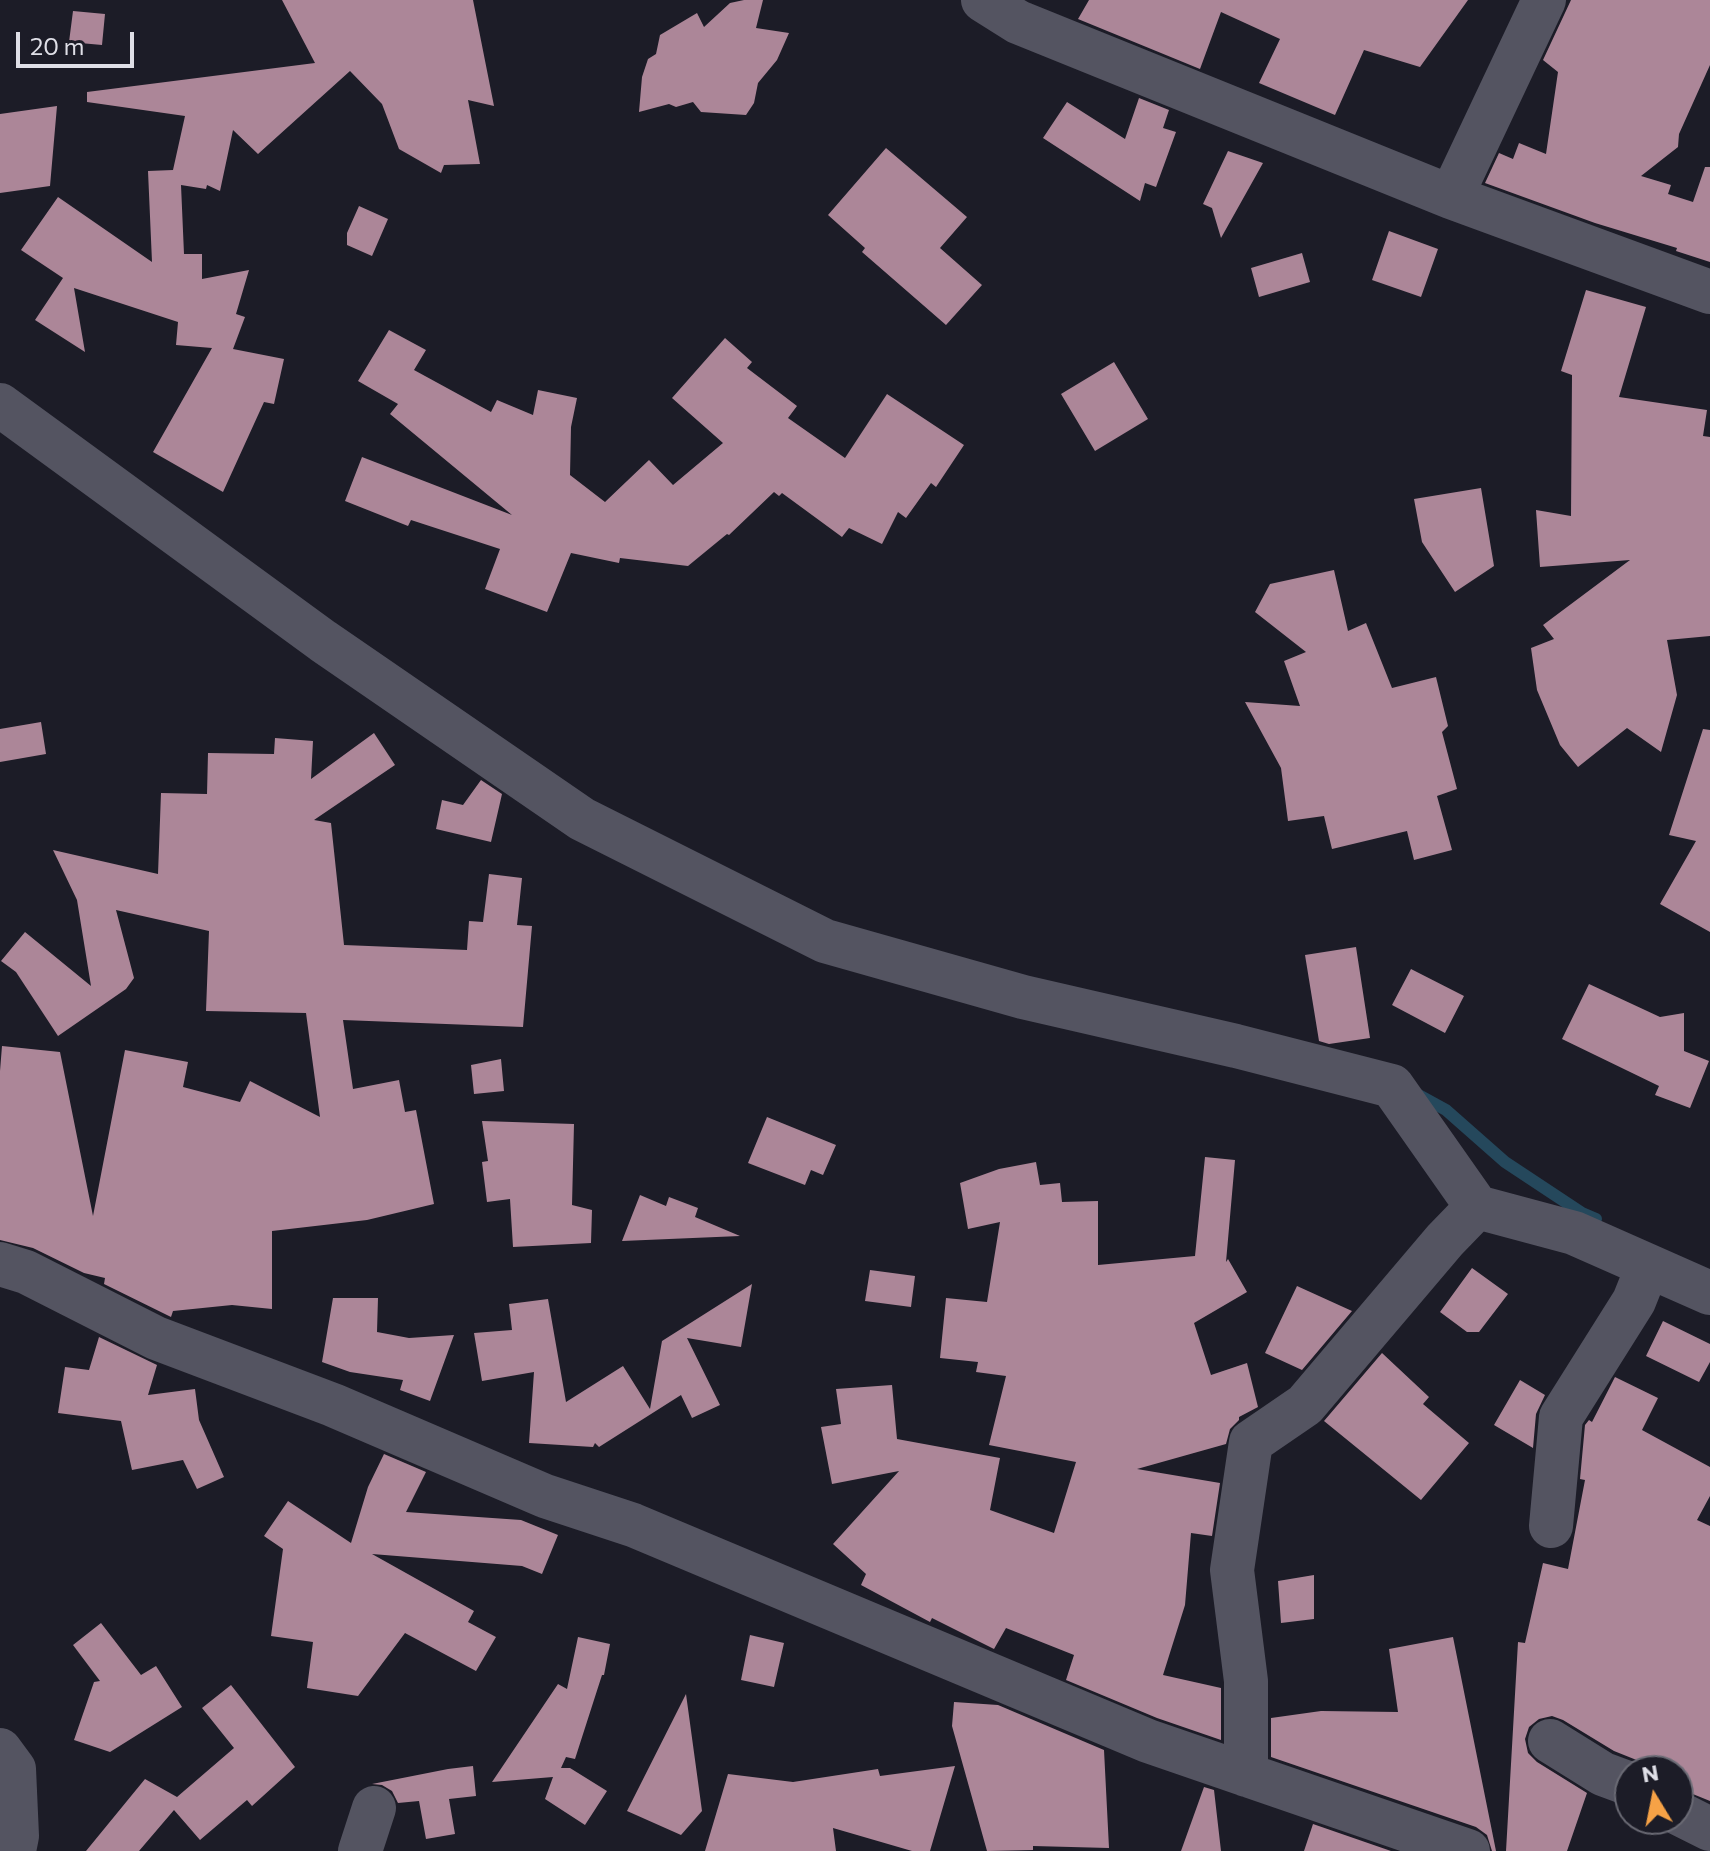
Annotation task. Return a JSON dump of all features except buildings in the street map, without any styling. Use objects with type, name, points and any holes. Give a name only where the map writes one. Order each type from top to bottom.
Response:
[{"type":"street","points":[[983,0],[1018,22],[1451,197],[1710,292]]},
{"type":"street","points":[[1451,197],[1544,0]]},
{"type":"street","points":[[0,405],[323,641],[582,819],[825,941],[1023,997],[1392,1086],[1477,1207],[1574,1233],[1710,1293]]},
{"type":"street","points":[[1246,1775],[1246,1681],[1232,1570],[1251,1442],[1305,1405],[1445,1240],[1477,1207]]},
{"type":"street","points":[[0,1264],[26,1272],[156,1338],[333,1405],[545,1496],[633,1525],[1148,1741],[1468,1851]]},
{"type":"street","points":[[1551,1526],[1561,1417],[1634,1301],[1648,1266]]},
{"type":"street","points":[[1550,1741],[1614,1778]]},
{"type":"street","points":[[0,1750],[14,1769],[17,1836],[14,1851]]},
{"type":"street","points":[[360,1851],[374,1808]]},
{"type":"waterway","points":[[1415,1093],[1446,1110],[1505,1162],[1596,1219]]}]
